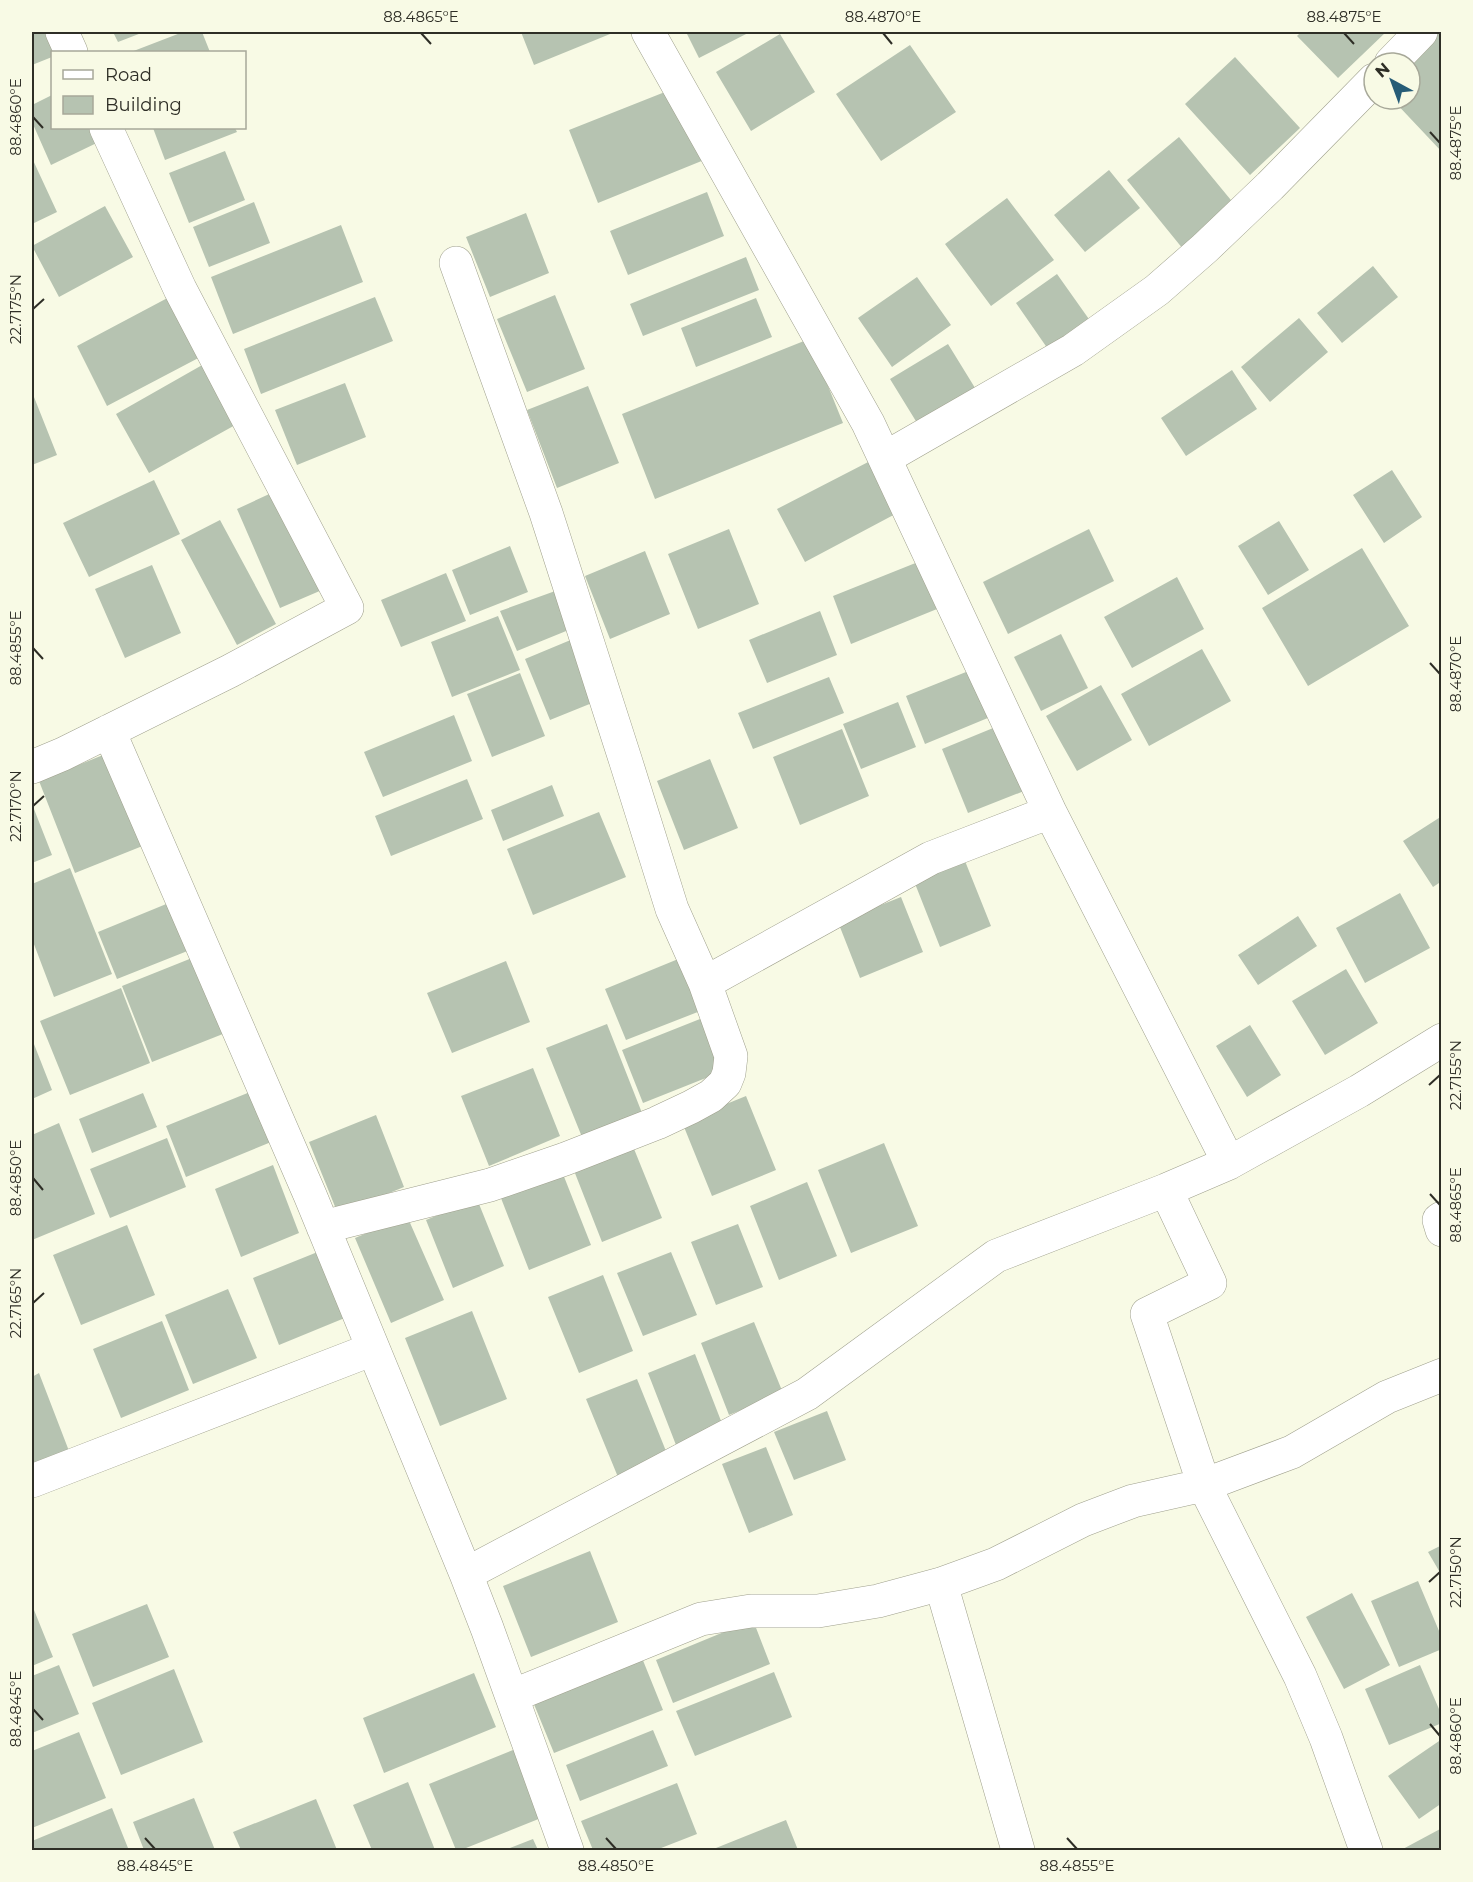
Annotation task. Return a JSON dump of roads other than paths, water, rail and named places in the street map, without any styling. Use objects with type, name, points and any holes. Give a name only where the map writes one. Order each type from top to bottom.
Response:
[{"type":"street","points":[[62,32],[72,51]]},
{"type":"street","points":[[648,32],[868,423],[1050,812],[1229,1163]]},
{"type":"street","points":[[1402,51],[1421,32]]},
{"type":"street","points":[[885,458],[1073,350],[1157,290],[1270,186],[1362,92]]},
{"type":"street","points":[[32,767],[63,754],[230,670],[347,608],[180,289],[106,129]]},
{"type":"street","points":[[323,1227],[490,1185],[565,1160],[657,1123],[711,1096],[725,1083],[729,1073],[731,1056],[705,983],[672,909],[546,513],[456,263]]},
{"type":"street","points":[[109,731],[323,1227],[466,1574],[567,1851]]},
{"type":"street","points":[[705,983],[931,858],[1050,812]]},
{"type":"street","points":[[466,1574],[807,1395],[996,1256],[1229,1163],[1359,1091],[1442,1040]]},
{"type":"street","points":[[1166,1190],[1210,1283],[1148,1314],[1204,1485],[1300,1676],[1326,1738],[1366,1851]]},
{"type":"street","points":[[1442,1218],[1438,1220],[1442,1230]]},
{"type":"street","points":[[32,1480],[373,1349]]},
{"type":"street","points":[[512,1696],[701,1619],[751,1611],[818,1611],[878,1601],[941,1584],[996,1564],[1083,1520],[1133,1501],[1204,1485],[1292,1452],[1387,1397],[1442,1375]]},
{"type":"street","points":[[941,1584],[1018,1851]]}]
